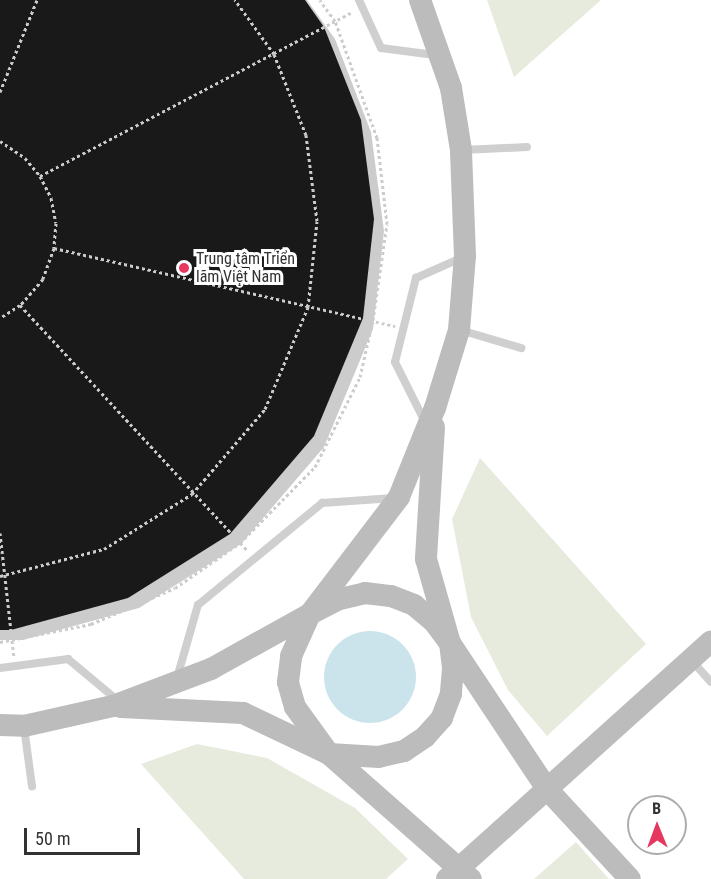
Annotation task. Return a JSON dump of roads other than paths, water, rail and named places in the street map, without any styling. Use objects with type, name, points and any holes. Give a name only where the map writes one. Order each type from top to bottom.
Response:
[{"type":"street","points":[[420,0],[451,88],[461,150],[465,256],[459,330],[431,417],[399,497],[310,614],[291,656],[288,682],[295,707],[329,754],[460,875],[547,789],[711,641]]},
{"type":"street","points":[[117,704],[243,713],[329,754],[379,757],[404,751],[425,737],[442,717],[451,694],[453,669],[450,643],[426,559],[431,417]]},
{"type":"street","points":[[0,725],[24,726],[117,704],[210,669],[340,599],[365,593],[391,596],[414,605],[434,622],[547,789],[630,879]]},
{"type":"lane","points":[[361,3],[381,48],[441,55]]},
{"type":"lane","points":[[461,150],[526,147]]},
{"type":"lane","points":[[431,417],[395,362],[416,278],[465,256]]},
{"type":"lane","points":[[459,330],[521,348]]},
{"type":"lane","points":[[176,682],[198,604],[322,503],[399,497]]},
{"type":"lane","points":[[0,668],[68,659],[117,704]]},
{"type":"lane","points":[[691,660],[711,682]]},
{"type":"lane","points":[[24,726],[32,786]]},
{"type":"water","points":[[370,631],[388,635],[402,645],[412,659],[416,677],[412,695],[402,709],[388,719],[370,723],[352,719],[338,709],[328,695],[324,677],[328,659],[338,645],[352,635]]},
{"type":"place","name":"Trung tâm Triển lãm Việt Nam","points":[[184,268]]}]
